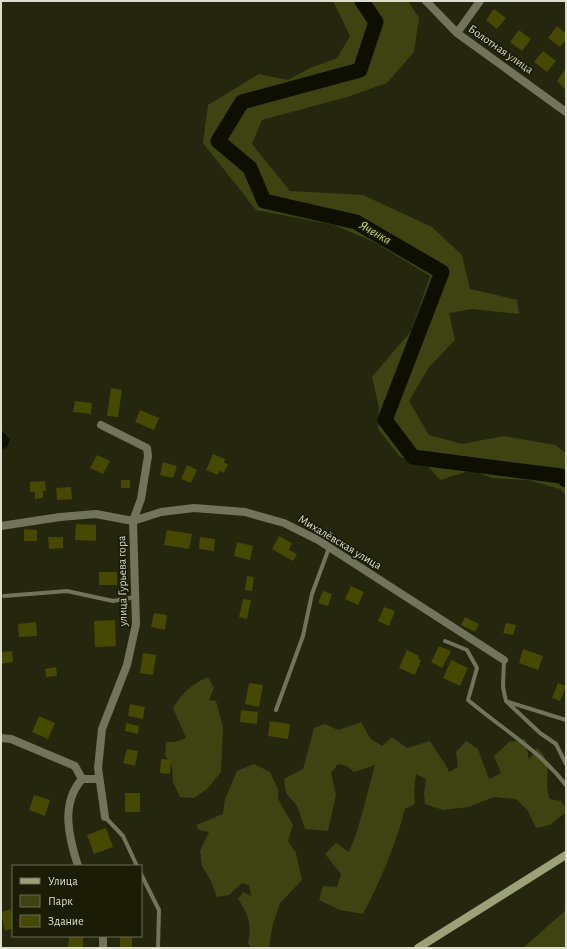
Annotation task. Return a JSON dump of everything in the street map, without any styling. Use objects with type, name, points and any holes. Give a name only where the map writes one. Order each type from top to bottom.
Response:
[{"type":"main road","points":[[418,948],[566,855]]},
{"type":"street","name":"Болотная улица","points":[[426,1],[457,33],[566,112]]},
{"type":"street","points":[[457,33],[480,1]]},
{"type":"street","points":[[101,425],[147,448],[148,456],[141,499],[133,521]]},
{"type":"street","name":"Михалёвская улица","points":[[1,526],[60,517],[96,514],[133,521],[161,512],[194,508],[245,512],[284,523],[330,548],[504,660]]},
{"type":"street","name":"улица Гурьева гора","points":[[105,817],[98,768],[102,729],[127,665],[136,624],[133,521]]},
{"type":"street","points":[[1,738],[11,739],[75,766],[82,779]]},
{"type":"street","points":[[82,779],[99,779]]},
{"type":"street","points":[[78,865],[69,840],[68,817],[71,795],[82,779]]},
{"type":"street","points":[[103,937],[103,948]]},
{"type":"lane","points":[[276,710],[303,636],[312,594],[330,548]]},
{"type":"lane","points":[[4,596],[67,591],[113,601],[135,597]]},
{"type":"lane","points":[[445,641],[467,650],[477,668],[468,700],[487,716],[518,737],[556,772],[566,785]]},
{"type":"lane","points":[[504,660],[502,687],[506,701],[540,733],[556,744],[566,764]]},
{"type":"lane","points":[[506,701],[566,720]]},
{"type":"lane","points":[[105,817],[123,836],[137,865]]},
{"type":"lane","points":[[142,876],[159,910],[158,948]]},
{"type":"green space","points":[[333,1],[408,1],[419,18],[414,52],[387,83],[347,97],[262,120],[252,144],[290,191],[363,195],[432,227],[462,255],[470,289],[517,300],[519,314],[472,309],[449,313],[455,340],[429,367],[409,401],[429,435],[462,444],[504,436],[555,445],[566,453],[566,495],[560,489],[528,480],[492,478],[472,470],[440,480],[427,465],[400,457],[378,429],[379,408],[372,377],[411,331],[430,276],[374,242],[334,225],[256,210],[203,143],[208,105],[259,74],[288,80],[310,68],[337,58],[350,36]]},
{"type":"green space","points":[[208,677],[214,688],[209,700],[216,701],[223,727],[221,772],[207,789],[194,798],[180,797],[173,782],[172,766],[165,755],[166,742],[175,742],[186,738],[173,708],[188,690]]},
{"type":"green space","points":[[361,722],[370,738],[382,746],[392,737],[407,748],[430,741],[449,772],[458,767],[456,752],[466,741],[478,749],[489,779],[501,773],[494,756],[509,742],[525,739],[529,760],[537,748],[543,754],[547,766],[547,785],[550,799],[561,801],[566,808],[566,812],[550,825],[536,828],[528,811],[516,799],[494,797],[468,807],[443,810],[425,804],[424,793],[426,779],[416,774],[414,791],[415,804],[405,809],[387,863],[363,914],[340,910],[319,900],[323,886],[337,887],[341,874],[325,854],[336,843],[349,852],[357,832],[375,765],[354,772],[347,766],[338,764],[331,773],[336,795],[328,831],[305,829],[297,806],[286,793],[284,779],[303,769],[314,728],[325,724],[338,730]]},
{"type":"green space","points":[[254,764],[270,772],[278,789],[278,799],[293,825],[288,841],[296,853],[302,880],[280,903],[273,924],[269,947],[251,948],[248,943],[250,931],[249,920],[238,899],[243,892],[251,896],[249,885],[242,883],[229,895],[217,897],[211,881],[202,866],[200,851],[209,832],[199,830],[196,825],[223,814],[225,799],[237,771]]},
{"type":"green space","points":[[566,910],[566,948],[523,948]]},
{"type":"shaded area","points":[[1,430],[10,439],[7,447],[1,450]]},
{"type":"building","points":[[494,9],[506,18],[497,29],[486,20]]},
{"type":"building","points":[[557,26],[566,33],[566,40],[560,47],[548,38]]},
{"type":"building","points":[[519,30],[531,39],[522,51],[510,42]]},
{"type":"building","points":[[543,51],[556,61],[547,72],[534,62]]},
{"type":"building","points":[[566,68],[566,87],[565,89],[557,81]]},
{"type":"building","points":[[111,388],[122,390],[118,417],[107,416]]},
{"type":"building","points":[[75,401],[92,403],[91,414],[73,412]]},
{"type":"building","points":[[140,410],[159,418],[154,430],[135,422]]},
{"type":"building","points":[[213,454],[225,459],[224,463],[228,464],[224,473],[220,471],[218,475],[206,470]]},
{"type":"building","points":[[97,455],[110,461],[103,474],[90,468]]},
{"type":"building","points":[[163,462],[177,466],[173,478],[160,475]]},
{"type":"building","points":[[187,465],[197,470],[191,483],[181,479]]},
{"type":"building","points":[[121,480],[130,480],[130,488],[121,488]]},
{"type":"building","points":[[45,481],[46,491],[43,491],[43,498],[35,499],[35,492],[30,492],[30,482]]},
{"type":"building","points":[[71,487],[72,499],[57,500],[56,488]]},
{"type":"building","points":[[76,524],[96,525],[96,541],[75,540]]},
{"type":"building","points":[[24,529],[37,530],[37,541],[24,541]]},
{"type":"building","points":[[167,530],[192,534],[189,549],[164,545]]},
{"type":"building","points":[[279,536],[292,543],[289,550],[297,554],[293,561],[272,549]]},
{"type":"building","points":[[48,537],[63,537],[63,548],[49,549]]},
{"type":"building","points":[[200,537],[215,539],[214,551],[199,549]]},
{"type":"building","points":[[237,542],[253,546],[250,560],[234,556]]},
{"type":"building","points":[[99,572],[117,572],[117,585],[99,585]]},
{"type":"building","points":[[247,576],[254,577],[252,591],[245,590]]},
{"type":"building","points":[[351,586],[364,592],[358,605],[345,599]]},
{"type":"building","points":[[323,591],[332,594],[328,606],[318,603]]},
{"type":"building","points":[[243,599],[251,600],[247,619],[239,617]]},
{"type":"building","points":[[384,607],[395,611],[389,626],[378,621]]},
{"type":"building","points":[[154,613],[167,615],[165,630],[151,627]]},
{"type":"building","points":[[465,617],[479,624],[475,632],[461,625]]},
{"type":"building","points":[[115,620],[116,646],[95,647],[94,621]]},
{"type":"building","points":[[36,622],[37,636],[19,637],[18,624]]},
{"type":"building","points":[[506,623],[516,625],[513,635],[503,633]]},
{"type":"building","points":[[439,646],[451,651],[442,668],[431,662]]},
{"type":"building","points":[[523,649],[543,656],[538,670],[519,663]]},
{"type":"building","points":[[407,650],[419,656],[418,659],[421,660],[415,675],[399,668]]},
{"type":"building","points":[[12,651],[13,662],[1,664],[1,652]]},
{"type":"building","points":[[143,653],[156,655],[153,675],[140,673]]},
{"type":"building","points":[[451,660],[468,668],[460,686],[443,678]]},
{"type":"building","points":[[56,667],[57,676],[46,677],[45,669]]},
{"type":"building","points":[[249,683],[263,685],[259,707],[245,704]]},
{"type":"building","points":[[558,683],[566,686],[560,701],[552,698]]},
{"type":"building","points":[[130,704],[145,707],[143,719],[128,716]]},
{"type":"building","points":[[241,710],[258,712],[257,724],[240,722]]},
{"type":"building","points":[[39,716],[55,723],[48,739],[32,732]]},
{"type":"building","points":[[270,721],[290,724],[288,739],[268,736]]},
{"type":"building","points":[[126,723],[139,726],[138,734],[125,731]]},
{"type":"building","points":[[127,749],[138,751],[135,766],[123,763]]},
{"type":"building","points":[[161,759],[171,760],[170,774],[160,773]]},
{"type":"building","points":[[125,793],[140,793],[140,812],[125,812]]},
{"type":"building","points":[[34,795],[50,800],[45,816],[29,810]]},
{"type":"building","points":[[106,828],[113,847],[94,854],[87,835]]},
{"type":"building","points":[[11,909],[12,928],[5,931],[1,912]]},
{"type":"building","points":[[69,937],[83,937],[83,948],[68,948]]},
{"type":"building","points":[[120,937],[132,937],[132,948],[120,948]]},
{"type":"waterway","name":"Яченка","points":[[362,1],[376,22],[360,70],[242,102],[218,141],[250,168],[264,201],[356,222],[442,272],[385,420],[413,457],[561,476],[566,480]]}]
